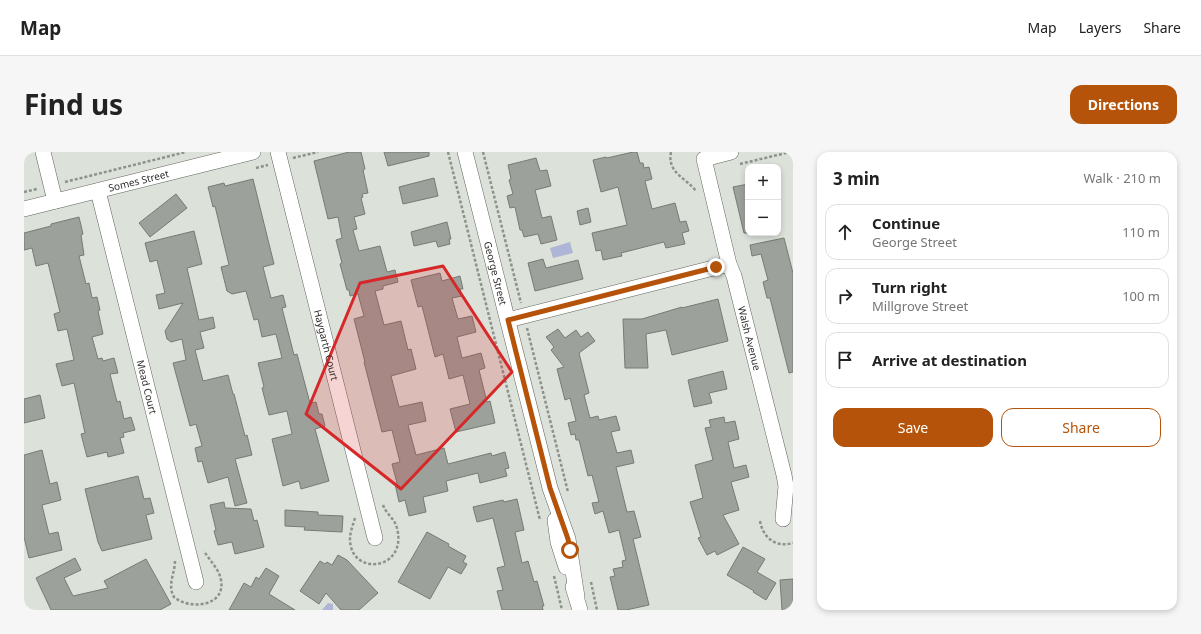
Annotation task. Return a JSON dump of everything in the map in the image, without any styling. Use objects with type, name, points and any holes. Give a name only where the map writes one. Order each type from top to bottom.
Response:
[{"type":"street","points":[[43,152],[55,201]]},
{"type":"street","name":"Somes Street","points":[[24,209],[253,152]]},
{"type":"street","name":"George Street","points":[[465,152],[550,488],[558,542],[579,603]]},
{"type":"street","name":"Haygarth Court","points":[[284,155],[375,538]]},
{"type":"street","name":"Walsh Avenue","points":[[734,159],[704,158],[729,264],[734,276],[784,475],[786,486],[783,519]]},
{"type":"street","name":"Mead Court","points":[[98,190],[196,582]]},
{"type":"street","points":[[508,320],[729,264]]},
{"type":"path","points":[[62,183],[186,152]]},
{"type":"path","points":[[284,155],[318,152]]},
{"type":"path","points":[[448,152],[541,525]]},
{"type":"path","points":[[483,152],[521,306]]},
{"type":"path","points":[[671,152],[670,157],[672,167],[676,173],[697,192]]},
{"type":"path","points":[[734,159],[790,152]]},
{"type":"path","points":[[24,192],[40,188]]},
{"type":"path","points":[[526,326],[569,496]]},
{"type":"path","points":[[760,521],[763,531],[772,542],[785,545],[793,543]]},
{"type":"path","points":[[552,571],[562,610]]},
{"type":"path","points":[[590,580],[597,610]]},
{"type":"path","points":[[24,604],[26,610]]},
{"type":"highlighted area","points":[[443,266],[512,372],[401,489],[306,414],[360,283]]},
{"type":"water","points":[[570,242],[573,253],[553,258],[550,248]]},
{"type":"water","points":[[328,603],[333,604],[333,610],[322,610]]},
{"type":"building","points":[[349,152],[361,152],[368,193],[362,194],[363,197],[361,198],[365,214],[354,217],[357,229],[353,230],[359,251],[380,246],[387,272],[395,270],[398,282],[383,286],[383,289],[375,291],[384,325],[401,321],[408,350],[411,349],[416,369],[391,376],[399,407],[422,402],[426,421],[408,425],[416,455],[444,448],[448,464],[491,453],[492,456],[505,452],[509,468],[505,469],[507,476],[480,483],[478,473],[446,481],[448,491],[423,497],[426,512],[409,516],[405,500],[399,502],[395,484],[397,483],[392,464],[400,462],[392,430],[382,432],[354,319],[364,316],[358,294],[350,296],[340,264],[342,263],[336,240],[342,238],[338,217],[328,219],[314,161]]},
{"type":"building","points":[[384,152],[429,152],[429,156],[388,166]]},
{"type":"building","points":[[637,152],[640,163],[643,163],[644,168],[649,167],[652,179],[645,181],[652,209],[675,203],[680,222],[686,221],[689,231],[682,233],[685,244],[666,248],[664,242],[621,253],[622,256],[603,260],[601,250],[596,251],[592,233],[627,225],[618,187],[601,192],[593,160]]},
{"type":"building","points":[[536,158],[540,171],[547,170],[551,186],[535,190],[542,218],[551,216],[557,240],[541,244],[538,234],[524,237],[522,230],[520,230],[515,207],[510,208],[507,196],[513,194],[509,180],[511,179],[508,165]]},
{"type":"building","points":[[434,178],[438,196],[403,204],[399,187]]},
{"type":"building","points":[[253,179],[274,264],[263,267],[271,298],[283,295],[286,307],[282,308],[294,355],[297,354],[310,403],[316,402],[319,414],[322,414],[325,426],[315,429],[329,481],[301,489],[299,481],[283,486],[272,439],[292,434],[287,411],[269,415],[262,388],[264,387],[258,363],[282,358],[276,334],[262,337],[258,319],[254,320],[246,291],[232,294],[227,291],[221,267],[229,265],[215,206],[213,207],[208,187],[224,183],[225,186]]},
{"type":"building","points":[[745,185],[745,233],[744,233],[733,187]]},
{"type":"building","points":[[176,194],[187,208],[150,237],[139,223]]},
{"type":"building","points":[[588,208],[591,222],[580,225],[577,211]]},
{"type":"building","points":[[79,217],[83,234],[81,235],[84,255],[79,256],[86,284],[89,283],[92,298],[97,297],[100,310],[98,311],[103,334],[92,337],[98,359],[102,358],[103,361],[114,358],[118,373],[110,374],[117,402],[120,401],[124,419],[131,417],[135,430],[123,433],[124,437],[120,438],[124,453],[108,457],[107,452],[87,457],[81,434],[85,433],[74,383],[62,386],[56,364],[74,360],[67,329],[58,331],[54,314],[60,312],[48,263],[36,266],[32,248],[24,250],[24,233]]},
{"type":"building","points":[[447,222],[451,239],[449,239],[450,244],[438,247],[436,241],[414,246],[411,232]]},
{"type":"building","points":[[194,231],[202,264],[187,268],[199,320],[213,317],[215,328],[200,332],[204,348],[195,350],[203,381],[228,375],[245,436],[247,435],[252,455],[235,459],[247,503],[235,506],[228,477],[208,483],[202,461],[198,462],[195,448],[202,446],[196,424],[190,426],[173,363],[186,360],[182,339],[171,342],[167,339],[165,331],[183,303],[159,309],[156,295],[165,293],[157,260],[150,262],[145,243]]},
{"type":"building","points":[[784,238],[793,273],[793,372],[789,373],[770,298],[767,298],[763,282],[768,280],[761,254],[752,256],[750,245]]},
{"type":"building","points":[[543,259],[546,268],[578,260],[583,279],[535,291],[528,263]]},
{"type":"building","points":[[440,273],[442,281],[460,276],[463,289],[460,289],[462,296],[452,298],[458,319],[472,316],[476,332],[457,337],[462,358],[481,353],[485,368],[479,370],[487,402],[490,401],[495,423],[456,432],[450,409],[470,404],[463,375],[449,379],[443,354],[435,357],[422,306],[418,307],[411,280]]},
{"type":"building","points":[[718,299],[728,341],[672,355],[666,330],[646,334],[648,368],[625,368],[623,319],[642,319],[682,307]]},
{"type":"building","points":[[558,329],[565,338],[576,330],[581,337],[588,332],[595,341],[579,353],[589,393],[584,395],[590,418],[598,416],[599,420],[616,416],[620,430],[611,432],[617,453],[631,450],[634,463],[616,467],[627,512],[634,511],[641,537],[633,539],[649,605],[626,610],[618,610],[610,577],[615,576],[613,569],[623,567],[622,561],[626,560],[619,530],[609,533],[603,511],[595,514],[592,503],[599,502],[592,475],[588,476],[579,440],[576,440],[575,434],[571,435],[568,423],[576,421],[570,398],[565,400],[557,369],[564,367],[551,350],[554,347],[546,337]]},
{"type":"building","points":[[723,371],[727,389],[709,393],[712,403],[694,407],[688,380]]},
{"type":"building","points":[[40,395],[45,418],[24,423],[24,399]]},
{"type":"building","points":[[724,417],[725,423],[735,421],[739,439],[728,442],[734,468],[746,465],[749,477],[731,482],[739,510],[723,515],[739,544],[717,555],[715,551],[707,555],[698,538],[701,537],[690,502],[703,498],[695,465],[713,460],[705,428],[711,427],[709,420]]},
{"type":"building","points":[[42,450],[50,484],[57,482],[61,500],[42,505],[49,534],[58,532],[62,550],[29,558],[24,537],[24,455]]},
{"type":"building","points":[[138,476],[144,499],[150,498],[154,513],[146,515],[152,539],[102,551],[98,542],[85,489]]},
{"type":"building","points":[[517,499],[524,530],[515,532],[522,563],[528,561],[534,582],[537,581],[544,606],[542,606],[543,610],[502,610],[497,591],[503,590],[497,568],[505,566],[493,518],[477,522],[473,507],[503,500],[504,502]]},
{"type":"building","points":[[224,502],[225,508],[251,509],[254,521],[257,520],[264,547],[235,554],[232,542],[218,545],[210,505]]},
{"type":"building","points":[[285,510],[318,512],[318,515],[343,516],[342,532],[304,530],[305,527],[285,526]]},
{"type":"building","points":[[427,532],[449,544],[448,546],[466,556],[463,562],[467,564],[461,574],[448,567],[430,599],[398,582]]},
{"type":"building","points":[[743,547],[765,559],[757,572],[776,583],[766,600],[727,575]]},
{"type":"building","points":[[338,555],[347,560],[378,593],[359,610],[341,610],[326,593],[319,604],[300,591],[320,561],[325,564],[327,562],[332,565]]},
{"type":"building","points":[[75,558],[81,570],[64,578],[73,596],[108,588],[104,581],[146,559],[171,604],[160,610],[51,610],[36,578]]},
{"type":"building","points":[[266,568],[279,576],[269,594],[295,610],[229,610],[244,583],[251,587],[256,577],[259,579]]},
{"type":"building","points":[[793,579],[793,610],[782,610],[780,580]]},
{"type":"route","points":[[570,550],[568,539],[550,488],[508,320],[716,267]]}]
